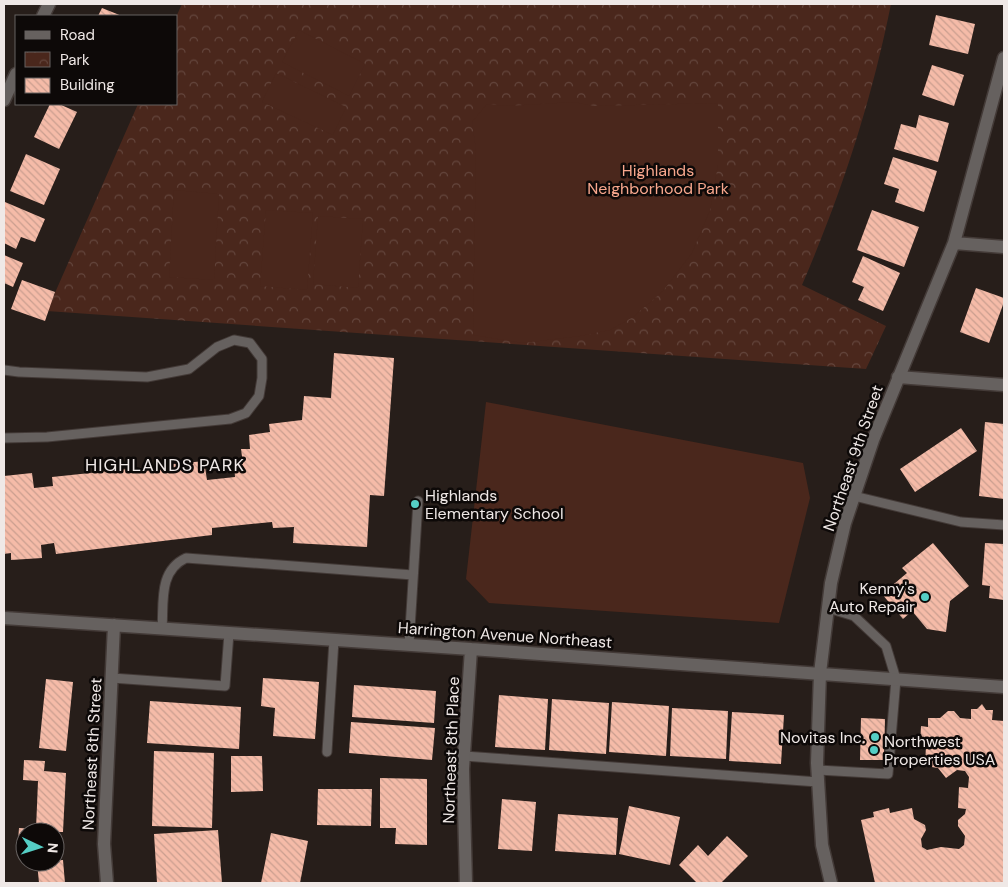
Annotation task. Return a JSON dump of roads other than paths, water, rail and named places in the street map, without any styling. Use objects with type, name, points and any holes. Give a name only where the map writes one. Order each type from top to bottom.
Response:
[{"type":"street","name":"Northeast 9th Street","points":[[831,883],[822,845],[818,776],[820,674],[831,583],[845,523],[872,440],[954,243],[1004,58]]},
{"type":"street","points":[[4,100],[15,76]]},
{"type":"street","points":[[954,243],[1004,247]]},
{"type":"street","points":[[898,377],[1004,385]]},
{"type":"street","name":"Harrington Avenue Northeast","points":[[4,618],[820,674],[1004,684]]},
{"type":"street","name":"Northeast 8th Street","points":[[107,883],[104,844],[114,625]]},
{"type":"street","name":"Northeast 8th Place","points":[[466,883],[464,756],[471,649]]},
{"type":"lane","points":[[4,370],[146,377],[189,370],[217,347],[234,340],[250,343],[262,359],[262,378],[258,396],[246,413],[230,419],[28,438],[4,438]]},
{"type":"lane","points":[[854,496],[961,522],[1004,525]]},
{"type":"lane","points":[[409,645],[418,501]]},
{"type":"lane","points":[[162,629],[165,583],[169,572],[176,562],[186,558],[413,575]]},
{"type":"lane","points":[[464,756],[818,776],[888,774],[896,679],[886,646],[854,616],[828,608]]},
{"type":"lane","points":[[112,678],[225,686],[229,633]]},
{"type":"lane","points":[[327,752],[334,640]]},
{"type":"place","name":"Highlands Elementary School","points":[[415,504]]},
{"type":"place","name":"Kenny's Auto Repair","points":[[925,597]]},
{"type":"place","name":"Novitas Inc.","points":[[875,737]]},
{"type":"place","name":"Northwest Properties USA","points":[[874,750]]},
{"type":"district","name":"HIGHLANDS PARK","points":[[165,465]]},
{"type":"park label","name":"Highlands Neighborhood Park","points":[[658,179]]}]
